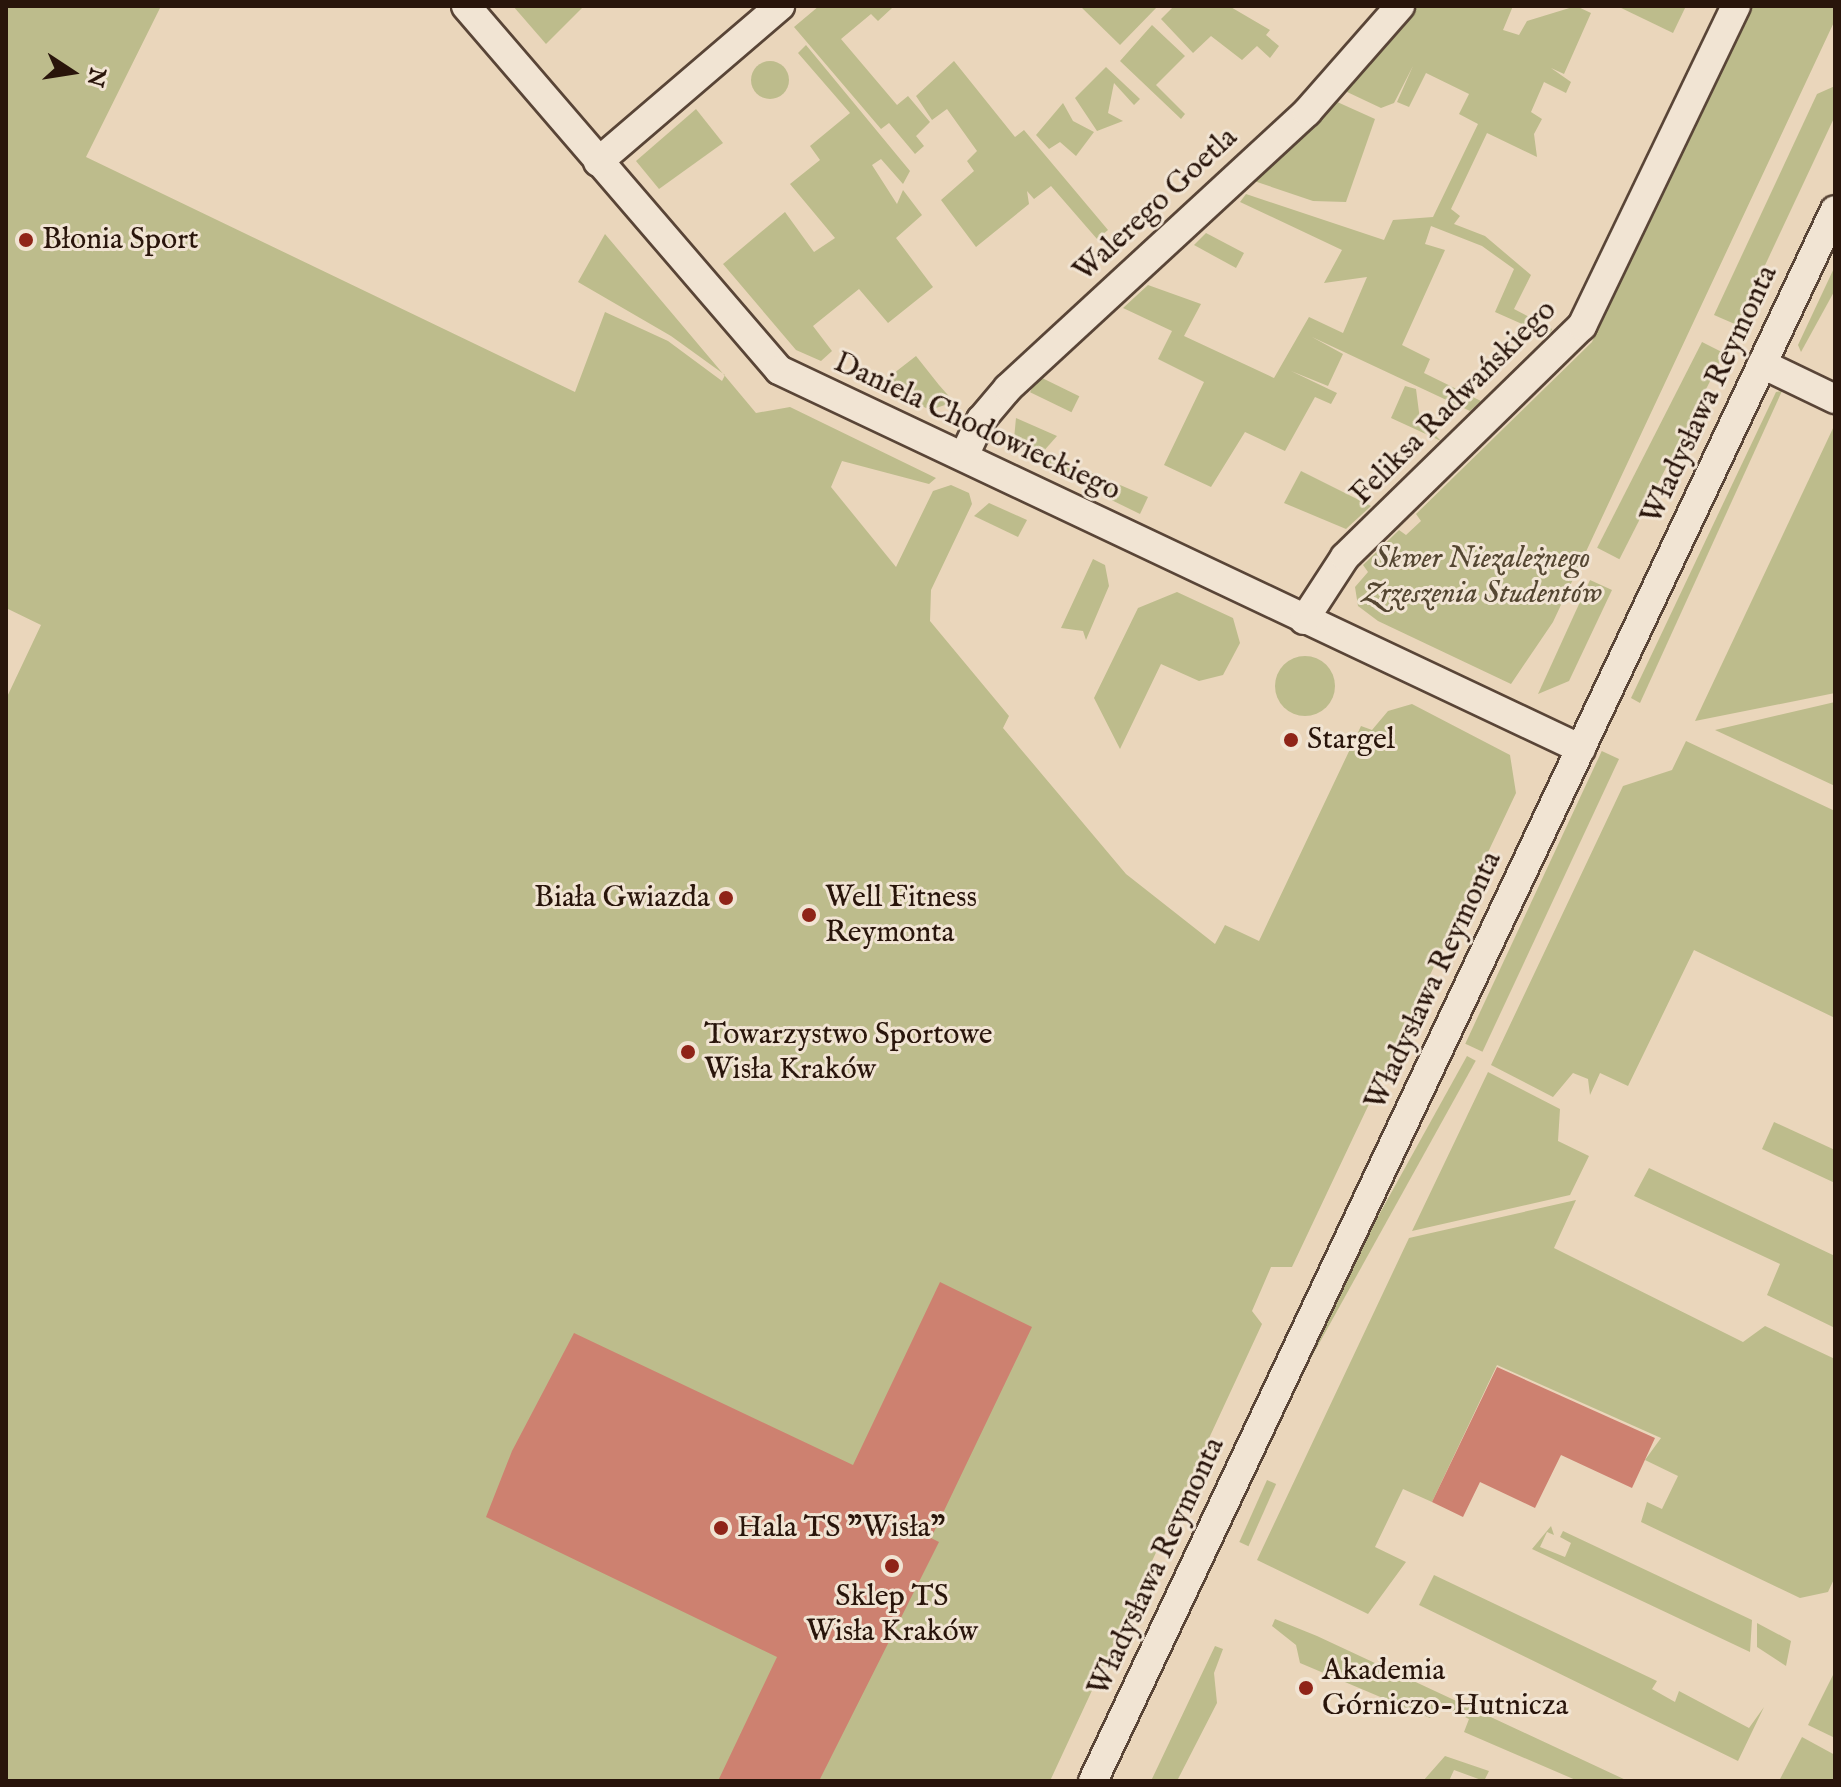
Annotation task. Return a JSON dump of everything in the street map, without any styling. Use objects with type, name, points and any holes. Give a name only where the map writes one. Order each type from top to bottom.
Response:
[{"type":"street","name":"Daniela Chodowieckiego","points":[[466,6],[771,363],[1304,620],[1581,749]]},
{"type":"street","points":[[598,162],[780,6]]},
{"type":"street","name":"Walerego Goetla","points":[[964,456],[1008,388],[1307,112],[1400,6]]},
{"type":"street","name":"Feliksa Radwańskiego","points":[[1304,620],[1345,557],[1582,326],[1736,6]]},
{"type":"street","name":"Władysława Reymonta","points":[[1093,1781],[1835,210]]},
{"type":"street","points":[[1762,364],[1835,399]]},
{"type":"green space","name":"Towarzystwo Sportowe Wisła Kraków","points":[[6,6],[161,6],[86,157],[575,392],[605,312],[668,341],[722,381],[725,376],[756,413],[790,407],[936,478],[929,484],[842,461],[831,487],[896,567],[933,491],[951,485],[969,493],[972,504],[931,590],[930,621],[1009,716],[1003,728],[1126,874],[1215,944],[1225,925],[1259,941],[1361,726],[1372,730],[1388,711],[1412,704],[1510,755],[1516,793],[1292,1267],[1271,1267],[1252,1311],[1262,1324],[1050,1781],[6,1781],[6,699],[41,625],[6,608]]},
{"type":"green space","points":[[513,6],[584,6],[546,44]]},
{"type":"green space","points":[[819,6],[892,8],[878,21],[871,14],[841,39],[897,105],[908,96],[930,122],[916,136],[924,146],[915,154],[889,123],[881,129],[794,27]]},
{"type":"green space","points":[[1080,6],[1158,6],[1120,45]]},
{"type":"green space","points":[[1174,6],[1229,6],[1270,30],[1266,35],[1279,46],[1270,58],[1257,46],[1242,60],[1211,36],[1193,53],[1161,19]]},
{"type":"green space","points":[[1415,6],[1513,6],[1503,30],[1519,35],[1527,21],[1576,6],[1591,13],[1564,74],[1551,68],[1571,82],[1566,93],[1544,82],[1531,112],[1542,119],[1534,134],[1537,157],[1487,133],[1451,209],[1460,216],[1454,224],[1485,236],[1531,275],[1514,309],[1552,329],[1549,336],[1495,312],[1514,269],[1482,246],[1431,226],[1425,244],[1445,250],[1402,345],[1430,359],[1424,373],[1481,401],[1470,411],[1312,337],[1343,354],[1328,386],[1291,371],[1337,393],[1331,404],[1315,397],[1285,451],[1245,432],[1211,487],[1164,465],[1204,382],[1158,359],[1172,331],[1123,308],[1148,285],[1201,304],[1184,336],[1274,378],[1309,317],[1343,333],[1367,277],[1324,283],[1342,250],[1240,202],[1246,194],[1384,240],[1393,220],[1433,217],[1478,124],[1459,114],[1469,94],[1426,73],[1409,107],[1397,102],[1413,66],[1394,103],[1381,108],[1345,91]]},
{"type":"green space","points":[[1617,6],[1686,6],[1673,33]]},
{"type":"green space","name":"Skwer Niezależnego Zrzeszenia Studentów","points":[[1746,6],[1835,6],[1835,20],[1553,622],[1511,684],[1378,621],[1358,606],[1355,587],[1368,572],[1363,565],[1399,530],[1406,535],[1421,521],[1416,514],[1592,342]]},
{"type":"green space","points":[[1152,25],[1185,56],[1156,85],[1185,114],[1181,119],[1120,61]]},
{"type":"green space","points":[[806,45],[910,171],[903,184],[881,159],[872,165],[897,204],[903,190],[922,215],[896,238],[933,287],[888,323],[859,289],[813,326],[832,351],[821,361],[796,350],[723,264],[785,212],[814,252],[835,238],[790,184],[820,160],[810,146],[850,113],[798,53]]},
{"type":"green space","points":[[770,61],[784,66],[789,80],[784,94],[770,99],[756,94],[751,80],[756,66]]},
{"type":"green space","points":[[954,61],[1015,137],[1024,130],[1108,230],[1097,239],[1051,186],[1034,199],[1027,191],[1029,204],[976,247],[941,200],[974,171],[967,161],[977,151],[947,109],[932,120],[916,96]]},
{"type":"green space","points":[[1106,67],[1140,99],[1134,105],[1114,83],[1108,113],[1123,121],[1097,131],[1075,98]]},
{"type":"green space","points":[[1835,86],[1835,116],[1737,325],[1714,315],[1817,94]]},
{"type":"green space","points":[[1335,101],[1375,119],[1346,202],[1313,201],[1251,180]]},
{"type":"green space","points":[[1063,103],[1073,121],[1094,132],[1076,156],[1060,142],[1049,149],[1036,135]]},
{"type":"green space","points":[[696,109],[723,143],[659,189],[636,161]]},
{"type":"green space","points":[[1206,233],[1244,253],[1236,268],[1194,245]]},
{"type":"green space","points":[[605,234],[723,373],[671,336],[578,282]]},
{"type":"green space","points":[[1835,266],[1835,290],[1801,352],[1798,345]]},
{"type":"green space","points":[[1702,342],[1724,353],[1619,559],[1597,548]]},
{"type":"green space","points":[[916,356],[954,402],[930,410],[904,397],[889,377]]},
{"type":"green space","points":[[1038,376],[1079,396],[1071,412],[1030,392]]},
{"type":"green space","points":[[1405,386],[1416,389],[1420,420],[1441,441],[1391,418]]},
{"type":"green space","points":[[1782,391],[1640,703],[1631,698],[1776,392]]},
{"type":"green space","points":[[1016,418],[1057,436],[1034,462],[1014,439]]},
{"type":"green space","points":[[1835,424],[1835,693],[1695,721]]},
{"type":"green space","points":[[1055,457],[1148,497],[1140,514],[1042,466]]},
{"type":"green space","points":[[1301,471],[1371,506],[1346,529],[1284,503]]},
{"type":"green space","points":[[989,503],[1027,520],[1018,537],[974,516]]},
{"type":"green space","points":[[1093,559],[1105,565],[1109,586],[1086,640],[1083,631],[1061,628]]},
{"type":"green space","points":[[1590,580],[1612,590],[1569,681],[1538,694]]},
{"type":"green space","points":[[1177,592],[1233,618],[1240,643],[1223,675],[1199,681],[1161,664],[1120,749],[1094,698],[1138,608]]},
{"type":"green space","points":[[1305,656],[1317,658],[1326,665],[1333,674],[1333,698],[1326,707],[1317,714],[1305,716],[1293,714],[1284,707],[1277,698],[1275,686],[1277,674],[1284,665],[1293,658]]},
{"type":"green space","points":[[1835,702],[1835,786],[1715,730]]},
{"type":"green space","points":[[1686,741],[1835,811],[1835,1018],[1694,950],[1628,1086],[1600,1073],[1590,1095],[1588,1079],[1573,1073],[1553,1097],[1491,1065],[1623,786],[1672,770]]},
{"type":"green space","points":[[1602,751],[1619,759],[1482,1052],[1465,1044]]},
{"type":"green space","points":[[1467,1056],[1476,1061],[1259,1452],[1250,1447]]},
{"type":"green space","points":[[1488,1072],[1560,1109],[1558,1141],[1589,1156],[1570,1195],[1412,1231]]},
{"type":"green space","points":[[1774,1122],[1835,1150],[1835,1183],[1762,1149]]},
{"type":"green space","points":[[1649,1168],[1835,1256],[1835,1328],[1767,1295],[1780,1264],[1634,1196]]},
{"type":"green space","points":[[1576,1200],[1554,1248],[1743,1342],[1765,1326],[1835,1359],[1835,1577],[1828,1592],[1800,1598],[1641,1522],[1647,1502],[1662,1509],[1678,1476],[1645,1460],[1661,1438],[1497,1365],[1432,1502],[1403,1489],[1375,1547],[1406,1562],[1368,1614],[1257,1560],[1409,1238]]},
{"type":"green space","points":[[1267,1480],[1276,1484],[1248,1546],[1239,1542]]},
{"type":"green space","points":[[1551,1526],[1554,1535],[1547,1532],[1540,1547],[1565,1557],[1571,1543],[1560,1537],[1563,1531],[1752,1620],[1750,1652],[1532,1549]]},
{"type":"green space","points":[[1434,1575],[1657,1681],[1652,1689],[1675,1702],[1679,1691],[1749,1728],[1764,1707],[1738,1761],[1419,1605]]},
{"type":"green space","points":[[1275,1619],[1628,1781],[1578,1781],[1464,1732],[1469,1719],[1438,1704],[1430,1718],[1300,1663],[1296,1645],[1272,1626]]},
{"type":"green space","points":[[1757,1623],[1791,1641],[1786,1666],[1757,1647]]},
{"type":"green space","points":[[1215,1646],[1223,1649],[1214,1673],[1217,1703],[1177,1781],[1151,1781]]},
{"type":"green space","points":[[1835,1671],[1835,1738],[1808,1725]]},
{"type":"green space","points":[[1802,1737],[1835,1755],[1833,1781],[1779,1781]]},
{"type":"green space","points":[[1445,1756],[1489,1771],[1484,1781],[1454,1770],[1449,1781],[1423,1781]]},
{"type":"building","name":"Hala TS \"Wisła\"","points":[[940,1282],[1032,1327],[931,1538],[939,1542],[819,1781],[718,1781],[777,1657],[486,1517],[512,1451],[574,1333],[853,1465]]},
{"type":"building","points":[[1497,1367],[1655,1438],[1632,1488],[1561,1455],[1535,1508],[1480,1482],[1463,1517],[1432,1502]]},
{"type":"place","name":"Błonia Sport","points":[[26,240]]},
{"type":"place","name":"Stargel","points":[[1291,740]]},
{"type":"place","name":"Biała Gwiazda","points":[[726,898]]},
{"type":"place","name":"Well Fitness Reymonta","points":[[809,915]]},
{"type":"place","name":"Towarzystwo Sportowe Wisła Kraków","points":[[688,1052]]},
{"type":"place","name":"Hala TS \"Wisła\"","points":[[721,1528]]},
{"type":"place","name":"Sklep TS Wisła Kraków","points":[[892,1566]]},
{"type":"place","name":"Akademia Górniczo-Hutnicza","points":[[1306,1688]]}]
